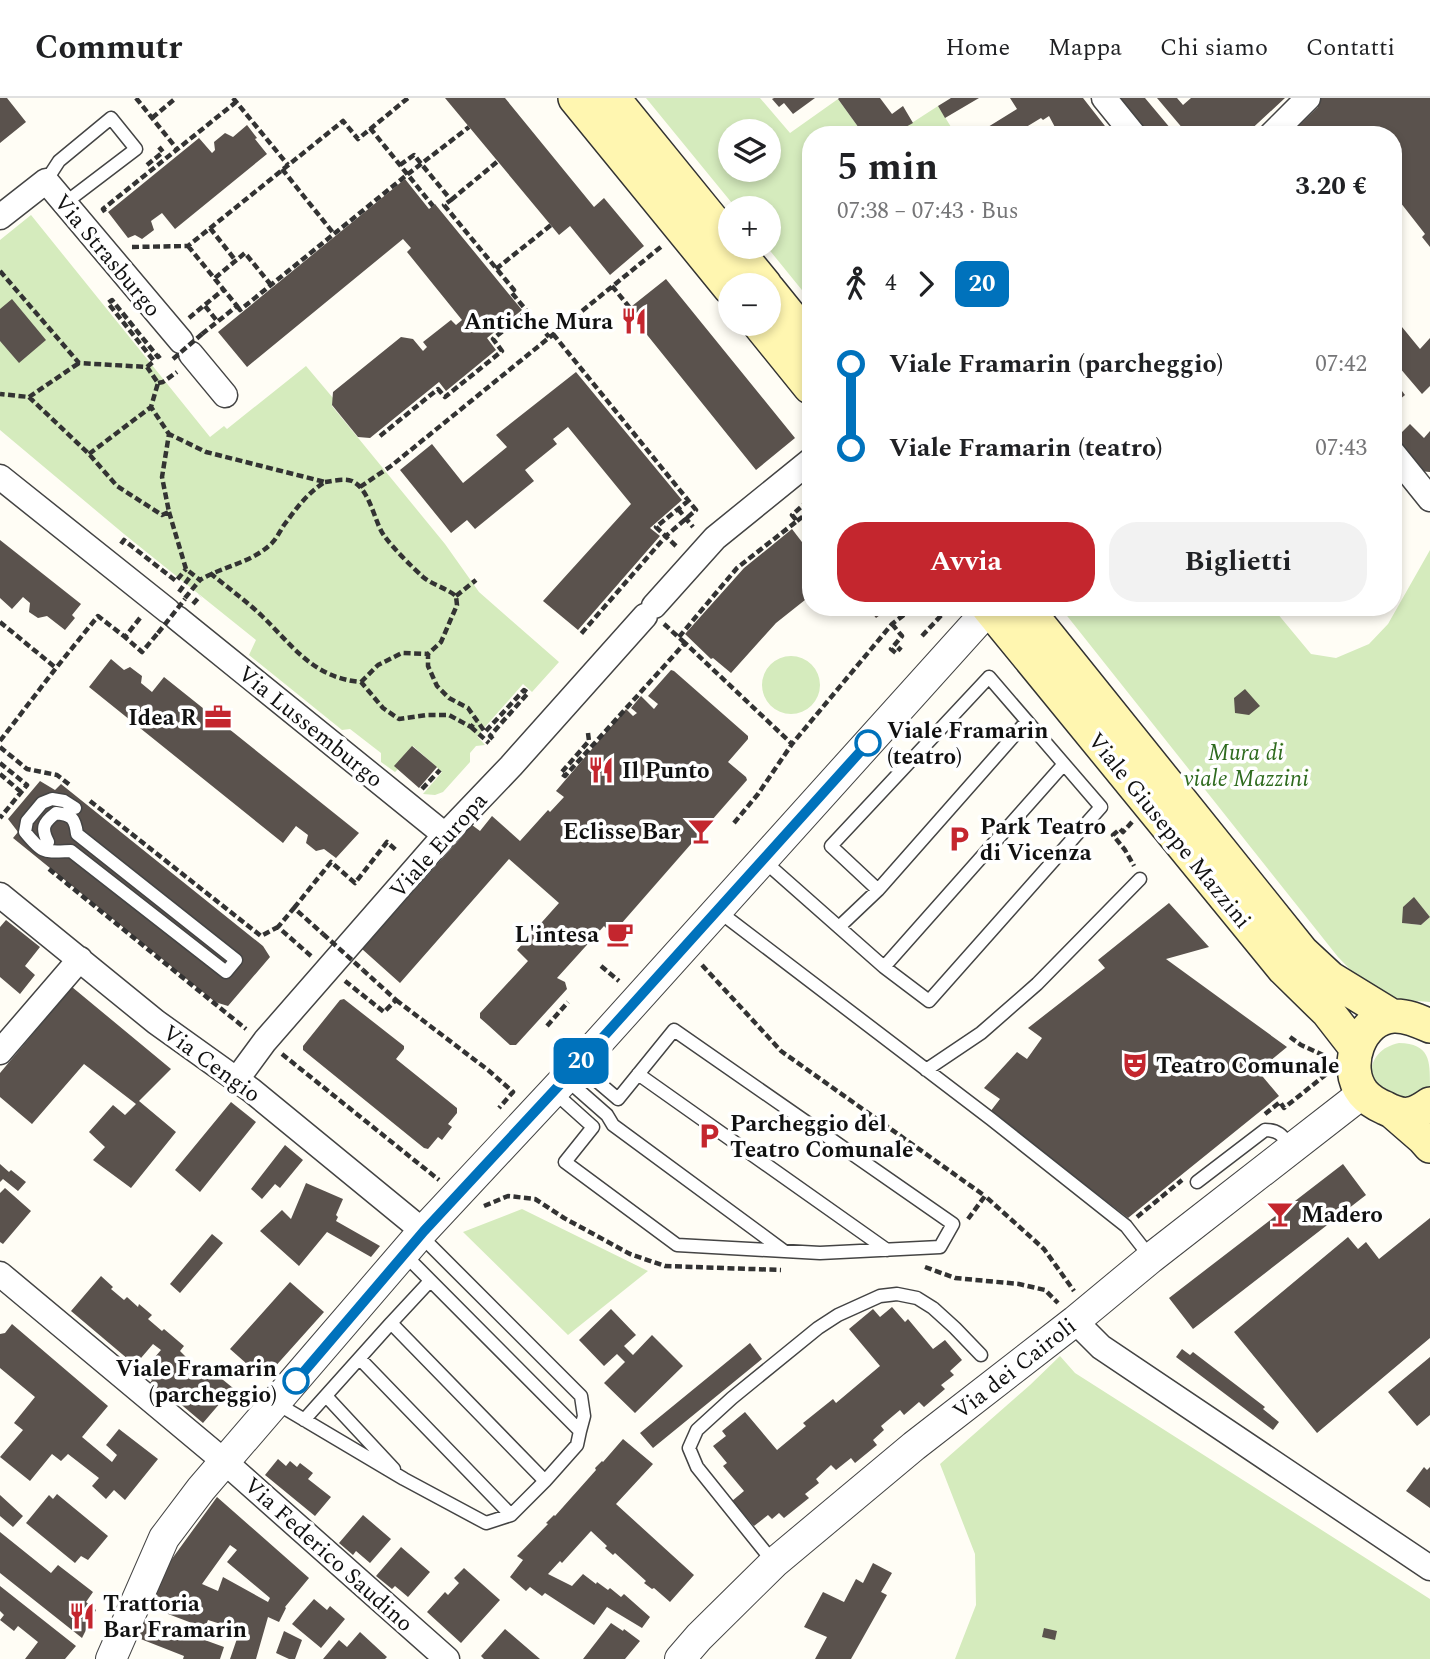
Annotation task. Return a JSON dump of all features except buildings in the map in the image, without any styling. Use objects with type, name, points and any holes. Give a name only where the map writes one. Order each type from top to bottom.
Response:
[{"type":"main road","points":[[575,98],[718,273]]},
{"type":"main road","points":[[613,98],[718,227]]},
{"type":"main road","points":[[744,259],[755,273]]},
{"type":"main road","points":[[781,305],[802,331]]},
{"type":"main road","points":[[769,336],[802,377]]},
{"type":"main road","name":"Viale Giuseppe Mazzini","points":[[997,616],[1284,969],[1328,1013],[1356,1048]]},
{"type":"main road","name":"Viale Giuseppe Mazzini","points":[[1032,616],[1302,952],[1330,978],[1392,1016],[1409,1017],[1430,1026]]},
{"type":"main road","points":[[1392,1016],[1371,1026],[1356,1048],[1356,1080],[1363,1093],[1379,1106],[1393,1112],[1407,1116],[1430,1104]]},
{"type":"main road","points":[[1393,1112],[1430,1146]]},
{"type":"street","points":[[1104,98],[1127,126]]},
{"type":"street","points":[[1280,126],[1308,98]]},
{"type":"street","name":"Via Strasburgo","points":[[0,217],[46,181],[178,346],[225,395]]},
{"type":"street","points":[[1402,464],[1430,499]]},
{"type":"street","name":"Viale Europa","points":[[237,1079],[265,1041],[445,835],[655,616],[715,538],[802,467]]},
{"type":"street","name":"Via Lussemburgo","points":[[0,477],[173,609],[445,835]]},
{"type":"street","points":[[111,1659],[164,1538],[225,1462],[416,1240],[566,1078],[983,616]]},
{"type":"street","name":"Via Cengio","points":[[0,895],[156,1022],[237,1079],[416,1240]]},
{"type":"street","points":[[0,1052],[80,959]]},
{"type":"street","name":"Via dei Cairoli","points":[[680,1659],[774,1563],[1077,1309],[1151,1258],[1363,1093]]},
{"type":"street","name":"Via Federico Saudino","points":[[0,1274],[225,1462],[436,1655]]},
{"type":"street","points":[[1077,1309],[1101,1347],[1430,1569]]},
{"type":"lane","points":[[46,181],[59,161],[111,118],[136,149],[65,203]]},
{"type":"lane","points":[[762,860],[884,967],[929,1001],[1101,807],[989,677],[831,846],[878,890]]},
{"type":"lane","points":[[839,927],[878,890],[1027,721]]},
{"type":"lane","points":[[884,967],[1064,764]]},
{"type":"lane","points":[[48,842],[43,832],[46,820],[56,813],[68,814],[76,822],[78,834],[236,960],[226,972],[71,851],[47,852],[36,846],[24,832],[27,821],[42,803],[52,799],[64,801],[75,808]]},
{"type":"lane","points":[[926,1070],[981,1033],[1037,984],[1140,879]]},
{"type":"lane","points":[[717,910],[991,1119],[1126,1226],[1151,1258]]},
{"type":"lane","points":[[674,1030],[953,1224],[940,1247],[820,1253],[677,1245],[565,1162],[593,1127],[566,1078],[618,1099],[674,1030]]},
{"type":"lane","points":[[638,1074],[887,1250]]},
{"type":"lane","points":[[566,1078],[607,1115],[613,1125],[784,1251]]},
{"type":"lane","points":[[1197,1182],[1265,1130],[1274,1130],[1282,1135],[1292,1148]]},
{"type":"lane","points":[[416,1240],[430,1281],[580,1431]]},
{"type":"lane","points":[[276,1404],[404,1479],[486,1523],[511,1515],[577,1445],[584,1416],[581,1396],[416,1240]]},
{"type":"lane","points":[[304,1420],[430,1281]]},
{"type":"lane","points":[[774,1563],[697,1468],[689,1448],[697,1430],[818,1328],[838,1314],[880,1296],[897,1294],[917,1298],[933,1308],[981,1355]]},
{"type":"lane","points":[[391,1323],[545,1481]]},
{"type":"lane","points":[[360,1359],[511,1515]]},
{"type":"lane","points":[[326,1395],[404,1479]]},
{"type":"path","points":[[136,98],[177,149]]},
{"type":"path","points":[[152,118],[176,98]]},
{"type":"path","points":[[125,237],[132,247],[188,246],[343,121],[358,139],[408,98]]},
{"type":"path","points":[[110,218],[103,209],[235,100],[288,165]]},
{"type":"path","points":[[188,246],[240,310],[469,127]]},
{"type":"path","points":[[370,128],[400,165],[514,290],[511,292],[551,336],[704,520]]},
{"type":"path","points":[[159,146],[163,152]]},
{"type":"path","points":[[400,165],[414,155],[451,200]]},
{"type":"path","points":[[439,206],[451,200],[498,161]]},
{"type":"path","points":[[282,169],[334,234]]},
{"type":"path","points":[[133,176],[137,181]]},
{"type":"path","points":[[496,269],[551,225]]},
{"type":"path","points":[[209,228],[236,261]]},
{"type":"path","points":[[215,278],[245,253],[271,285]]},
{"type":"path","points":[[360,488],[391,466],[648,257]]},
{"type":"path","points":[[0,271],[79,363]]},
{"type":"path","points":[[614,272],[620,280]]},
{"type":"path","points":[[612,286],[630,308]]},
{"type":"path","points":[[178,346],[205,306],[224,289]]},
{"type":"path","points":[[29,397],[79,363],[147,367],[154,362],[108,303],[112,300],[158,357],[217,322],[237,306]]},
{"type":"path","points":[[205,306],[217,322]]},
{"type":"path","points":[[380,436],[438,389],[445,397],[502,351],[493,339],[527,311]]},
{"type":"path","points":[[89,454],[151,407],[158,383],[147,367]]},
{"type":"path","points":[[154,375],[160,369]]},
{"type":"path","points":[[158,383],[177,371],[185,381]]},
{"type":"path","points":[[0,394],[29,397],[89,454],[117,486],[162,514],[169,512]]},
{"type":"path","points":[[151,407],[169,434],[206,452],[325,482]]},
{"type":"path","points":[[169,434],[162,477],[186,569],[198,582]]},
{"type":"path","points":[[0,740],[98,616],[142,652],[198,582],[210,573],[250,559],[272,543],[314,488],[325,482],[351,481],[360,488],[375,513],[383,535],[425,579],[448,589],[456,596],[457,605],[441,642],[428,654],[402,653],[378,665],[361,682]]},
{"type":"path","points":[[677,546],[656,527],[688,501]]},
{"type":"path","points":[[797,521],[792,515],[802,506]]},
{"type":"path","points":[[678,509],[694,528]]},
{"type":"path","points":[[580,635],[667,536],[696,510]]},
{"type":"path","points":[[677,636],[737,568],[802,517]]},
{"type":"path","points":[[210,573],[259,613],[315,667],[343,681],[361,682],[383,708],[399,719],[449,715],[491,741],[490,736],[528,694],[524,690],[485,732],[468,708],[449,698],[437,686],[428,666],[428,654]]},
{"type":"path","points":[[173,609],[192,574]]},
{"type":"path","points":[[456,596],[476,580]]},
{"type":"path","points":[[125,637],[143,615]]},
{"type":"path","points":[[655,616],[792,744]]},
{"type":"path","points":[[734,823],[758,794],[792,744],[892,624],[902,616]]},
{"type":"path","points":[[922,636],[941,616]]},
{"type":"path","points":[[0,622],[55,668]]},
{"type":"path","points":[[892,624],[902,636],[891,649],[895,653],[901,647]]},
{"type":"path","points":[[588,733],[589,741],[561,773],[565,776],[685,643]]},
{"type":"path","points":[[471,727],[476,721]]},
{"type":"path","points":[[0,747],[27,769],[57,775],[78,792]]},
{"type":"path","points":[[0,763],[27,785],[0,818]]},
{"type":"path","points":[[417,795],[440,770]]},
{"type":"path","points":[[0,774],[21,792]]},
{"type":"path","points":[[89,800],[261,936],[278,927],[331,862],[355,883],[387,842],[396,849]]},
{"type":"path","points":[[1125,850],[1113,835],[1120,829],[1123,832],[1139,816]]},
{"type":"path","points":[[43,863],[214,1004],[252,1032]]},
{"type":"path","points":[[294,908],[396,1000],[513,1092]]},
{"type":"path","points":[[278,927],[307,953]]},
{"type":"path","points":[[685,945],[782,1051],[985,1196],[1044,1249],[1077,1309]]},
{"type":"path","points":[[601,966],[626,988]]},
{"type":"path","points":[[350,985],[384,1012],[396,1000]]},
{"type":"path","points":[[547,1026],[568,1002]]},
{"type":"path","points":[[1290,1037],[1323,1055]]},
{"type":"path","points":[[1280,1102],[1284,1108],[1329,1072],[1318,1046]]},
{"type":"path","points":[[278,1051],[437,1178]]},
{"type":"path","points":[[947,1235],[954,1239],[985,1196]]},
{"type":"green space","points":[[646,98],[760,98],[778,119],[718,119],[718,182],[781,182],[781,122],[790,133],[838,99],[858,126],[802,126],[802,290],[777,259],[781,259],[781,196],[726,196]]},
{"type":"green space","points":[[938,106],[950,126],[907,126]]},
{"type":"green space","points":[[31,215],[210,437],[224,426],[227,429],[306,366],[333,398],[332,406],[445,544],[479,592],[559,662],[532,692],[523,684],[477,736],[485,745],[476,746],[470,753],[470,762],[443,792],[435,795],[423,794],[442,772],[413,746],[395,766],[398,769],[395,772],[381,762],[381,753],[350,729],[342,730],[249,655],[256,640],[0,430],[0,240]]},
{"type":"green space","name":"Mura di viale Mazzini","points":[[1430,550],[1430,917],[1430,1002],[1403,1000],[1369,989],[1338,957],[1067,616],[1279,616],[1311,654],[1336,658],[1369,644],[1393,616],[1402,616],[1402,599]],"holes":[[[1414,898],[1430,917],[1421,925],[1402,923]]]},
{"type":"green space","points":[[791,656],[802,658],[815,669],[820,685],[818,696],[807,709],[791,714],[780,712],[767,701],[762,685],[764,674],[775,661]]},
{"type":"green space","points":[[1399,1043],[1417,1046],[1426,1055],[1430,1068],[1430,1086],[1429,1090],[1394,1104],[1370,1076],[1378,1054]]},
{"type":"green space","points":[[522,1209],[648,1271],[568,1335],[463,1232]]},
{"type":"green space","points":[[1060,1356],[1075,1373],[1430,1599],[1430,1659],[955,1659],[976,1605],[975,1554],[940,1464]]},
{"type":"bus line","name":"20","points":[[296,1381],[456,1195],[578,1065],[868,743]]},
{"type":"place","name":"Antiche Mura","points":[[634,321]]},
{"type":"place","name":"Idea R","points":[[218,717]]},
{"type":"place","name":"Viale Framarin (teatro)","points":[[868,743]]},
{"type":"place","name":"Il Punto","points":[[601,770]]},
{"type":"place","name":"Eclisse Bar","points":[[701,831]]},
{"type":"place","name":"Park Teatro di Vicenza","points":[[959,839]]},
{"type":"place","name":"L'intesa","points":[[620,934]]},
{"type":"place","name":"Teatro Comunale","points":[[1135,1065]]},
{"type":"place","name":"Parcheggio del Teatro Comunale","points":[[709,1136]]},
{"type":"place","name":"Madero","points":[[1280,1214]]},
{"type":"place","name":"Viale Framarin (parcheggio)","points":[[296,1381]]},
{"type":"place","name":"Trattoria Bar Framarin","points":[[82,1616]]}]
